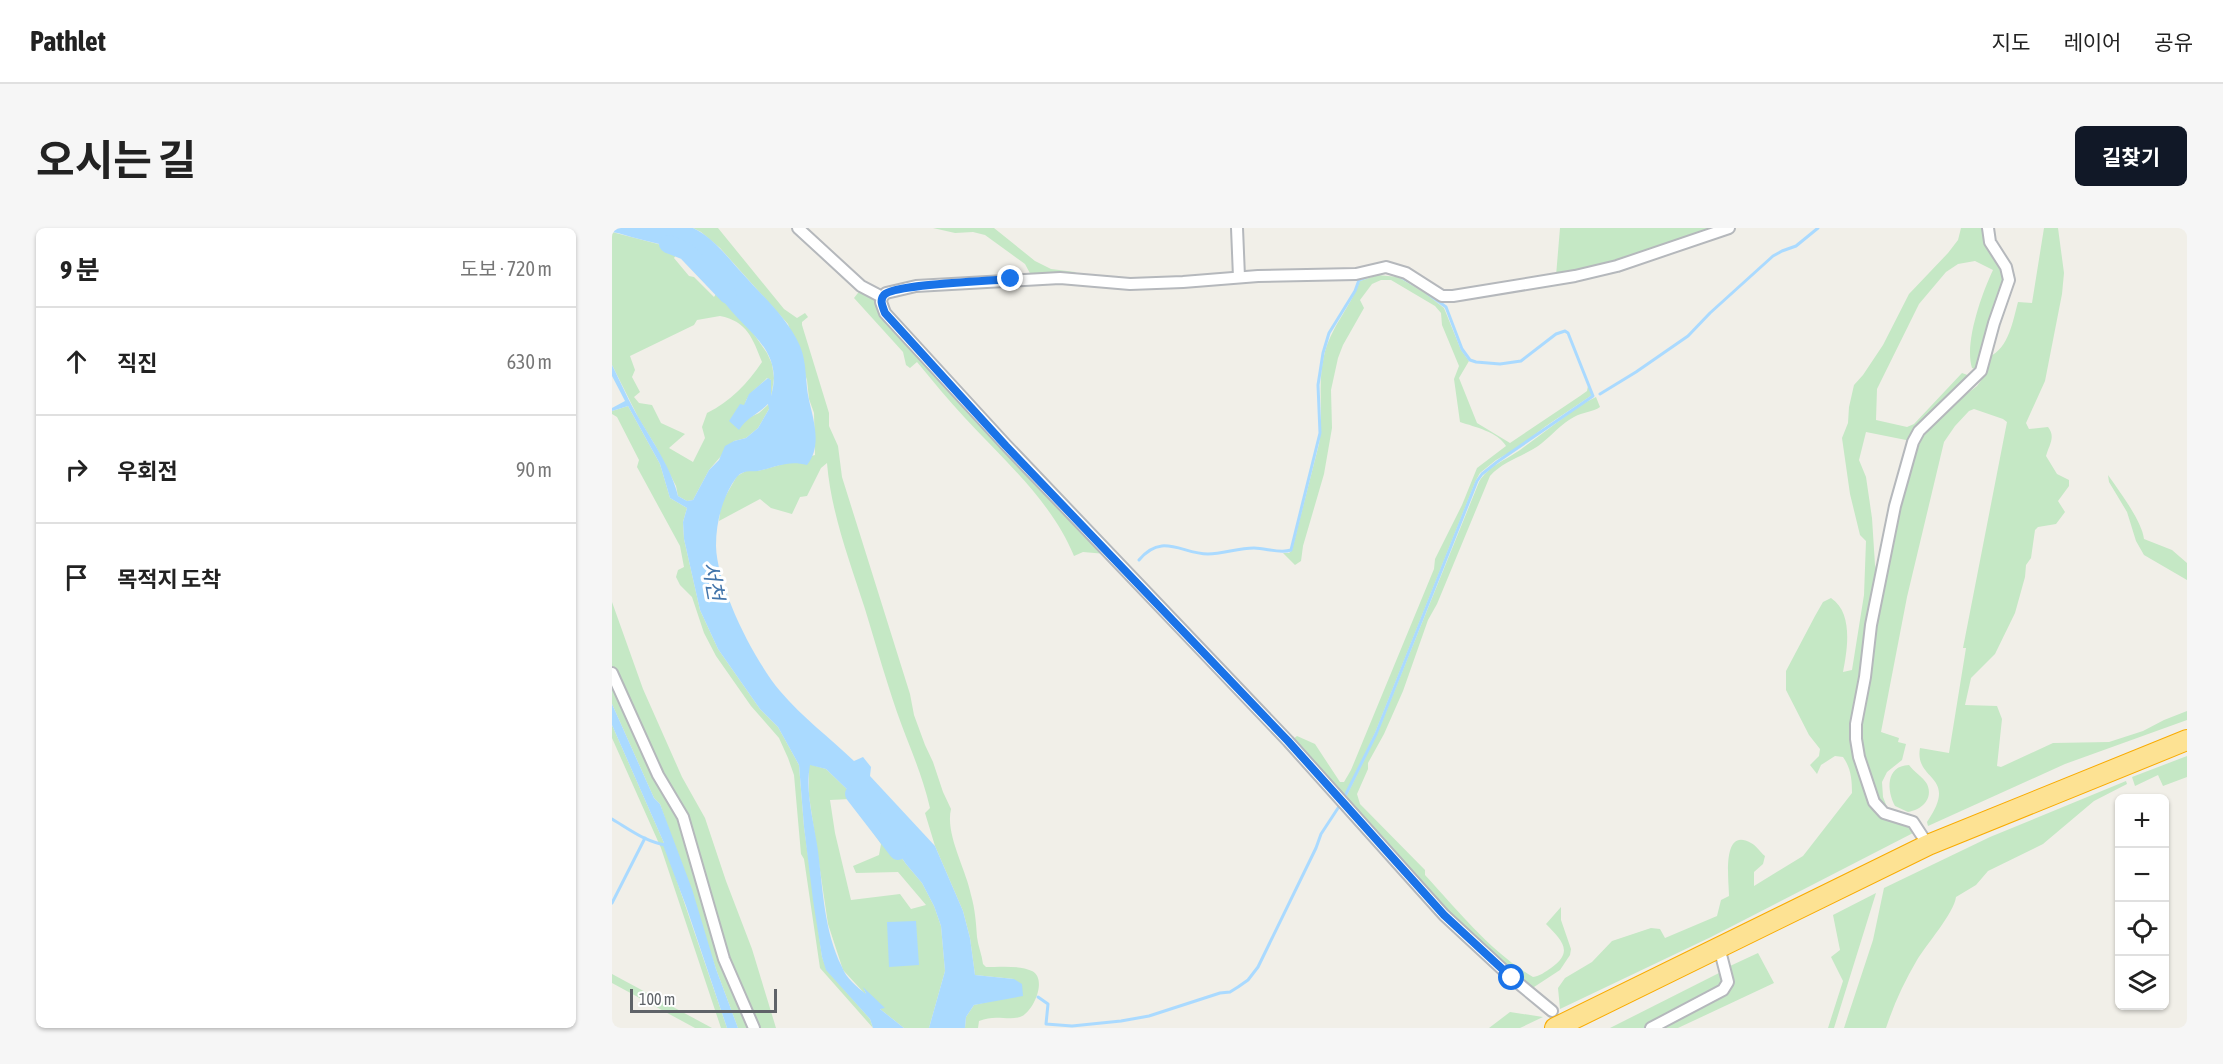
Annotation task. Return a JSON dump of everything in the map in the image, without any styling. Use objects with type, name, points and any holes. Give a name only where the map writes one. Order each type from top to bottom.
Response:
[{"type":"highway","points":[[1554,1020],[1719,947],[1928,845],[2187,740]]},
{"type":"street","points":[[798,228],[861,286],[882,297]]},
{"type":"street","points":[[1237,228],[1239,277]]},
{"type":"street","points":[[1554,1020],[1444,915],[1288,741],[1006,446],[885,313],[882,297],[886,292],[916,286],[1011,279],[1060,278],[1130,284],[1239,277],[1356,274],[1386,267],[1406,273],[1442,296],[1453,296],[1575,276],[1617,266],[1729,228]]},
{"type":"street","points":[[1928,845],[1913,822],[1884,813],[1874,802],[1859,757],[1856,724],[1865,677],[1871,625],[1888,537],[1913,442],[1919,431],[1981,371],[2009,280],[2006,267],[1990,242],[1988,228]]},
{"type":"street","points":[[612,673],[658,776],[683,817],[721,948],[754,1028]]},
{"type":"street","points":[[1651,1028],[1723,990],[1728,982],[1719,947]]},
{"type":"green space","points":[[693,228],[718,228],[784,309],[797,318],[805,313],[808,317],[802,325],[829,413],[829,426],[838,446],[842,477],[910,694],[914,715],[951,809],[953,840],[972,900],[983,964],[986,967],[1027,969],[1037,975],[1039,981],[1034,1003],[1020,1017],[985,1019],[979,1021],[978,1028],[965,1028],[966,1017],[974,1005],[996,1000],[1014,979],[975,975],[970,938],[963,911],[935,846],[925,813],[930,808],[918,767],[892,697],[842,537],[829,482],[827,463],[821,468],[807,496],[800,497],[792,514],[771,508],[760,499],[719,521],[721,504],[737,476],[746,471],[758,471],[815,455],[814,413],[809,399],[807,380],[788,324],[720,248]]},
{"type":"green space","points":[[933,228],[994,228],[1035,261],[1051,269],[1075,272],[1080,278],[1032,277],[1025,264],[985,235],[973,232],[955,233]]},
{"type":"green space","points":[[1560,228],[1719,228],[1616,263],[1556,276]]},
{"type":"green space","points":[[1961,228],[1985,228],[2004,269],[2004,282],[1979,370],[1972,368],[1970,345],[1979,305],[1993,270],[1975,261],[1958,264],[1946,272],[1919,304],[1877,389],[1876,420],[1907,427],[1914,424],[1962,373],[1973,377],[1911,441],[1866,432],[1859,460],[1866,477],[1878,575],[1854,721],[1871,807],[1881,815],[1915,832],[1711,937],[1560,1009],[1558,988],[1565,978],[1592,962],[1612,941],[1651,928],[1660,929],[1665,938],[1717,916],[1721,900],[1729,896],[1729,858],[1735,842],[1741,840],[1751,843],[1765,856],[1763,864],[1754,872],[1754,886],[1803,856],[1852,793],[1848,765],[1843,757],[1835,756],[1821,765],[1817,774],[1810,765],[1819,756],[1820,749],[1809,735],[1786,690],[1786,671],[1823,602],[1831,598],[1843,613],[1846,622],[1847,643],[1843,672],[1852,670],[1864,595],[1866,541],[1860,535],[1850,494],[1842,438],[1848,423],[1854,385],[1883,345],[1909,294],[1948,253],[1958,240]]},
{"type":"green space","points":[[2044,228],[2058,228],[2064,273],[2045,381],[2026,423],[2029,429],[2048,427],[2050,431],[2051,441],[2046,456],[2057,474],[2069,480],[2069,486],[2058,501],[2065,512],[2056,524],[2038,527],[2035,530],[2031,558],[2026,565],[2015,613],[1995,654],[1971,678],[1965,705],[1997,706],[2002,719],[1997,766],[2001,767],[2053,743],[2109,742],[2143,731],[2187,711],[2187,720],[2065,764],[1928,826],[1927,822],[1939,795],[1938,786],[1923,767],[1920,748],[1949,753],[1966,648],[1963,648],[2007,422],[1974,409],[1969,411],[1955,426],[1944,442],[1907,597],[1881,732],[1899,738],[1898,742],[1906,744],[1902,760],[1887,772],[1882,782],[1883,797],[1889,812],[1873,794],[1863,764],[1858,722],[1891,544],[1910,468],[1923,435],[1946,410],[1977,386],[1983,378],[1989,357],[1996,353],[2006,340],[2018,302],[2032,303]]},
{"type":"green space","points":[[612,232],[677,249],[698,257],[707,266],[723,300],[749,327],[772,364],[774,378],[771,398],[771,380],[767,378],[747,400],[744,420],[759,413],[769,404],[769,409],[758,428],[746,438],[734,441],[709,470],[693,500],[687,501],[678,496],[676,486],[612,365]],"holes":[[[678,252],[701,269],[716,294],[714,297],[694,277],[689,276],[674,258]],[[720,316],[737,322],[748,332],[762,362],[738,391],[707,413],[702,427],[705,438],[693,462],[669,448],[685,434],[661,423],[652,405],[639,403],[634,397],[640,392],[632,377],[635,370],[630,356],[694,325],[697,320]]]},
{"type":"green space","points":[[1378,275],[1398,277],[1425,293],[1444,308],[1461,350],[1469,361],[1459,378],[1477,423],[1510,443],[1587,391],[1588,386],[1592,395],[1480,473],[1375,733],[1346,793],[1342,796],[1292,740],[1297,736],[1315,744],[1340,782],[1344,782],[1434,569],[1435,559],[1462,505],[1477,468],[1506,446],[1498,437],[1460,422],[1454,379],[1459,366],[1442,325],[1441,313],[1435,306],[1391,280],[1381,280],[1372,284],[1360,300],[1364,308],[1338,358],[1331,390],[1332,428],[1324,474],[1303,546],[1301,561],[1295,565],[1283,553],[1289,553],[1292,550],[1319,444],[1321,378],[1327,346],[1360,281]]},
{"type":"green space","points":[[861,289],[876,299],[878,305],[1106,554],[1083,552],[1074,556],[1065,536],[1026,482],[959,411],[917,362],[910,368],[906,365],[903,352],[854,298]]},
{"type":"green space","points":[[1596,397],[1600,407],[1569,420],[1542,443],[1502,466],[1490,476],[1437,604],[1428,620],[1403,691],[1368,763],[1368,769],[1357,794],[1360,804],[1425,870],[1425,875],[1476,930],[1503,956],[1533,977],[1551,968],[1558,962],[1564,951],[1561,940],[1546,924],[1561,907],[1561,920],[1571,949],[1570,955],[1560,970],[1531,989],[1449,914],[1346,797],[1377,734],[1479,482],[1492,467]]},
{"type":"green space","points":[[628,406],[660,464],[670,498],[687,508],[683,522],[684,539],[700,610],[718,649],[760,709],[778,727],[799,765],[804,827],[822,957],[827,970],[870,1019],[873,1028],[820,968],[804,859],[801,854],[794,775],[779,738],[751,706],[716,656],[704,633],[692,597],[680,585],[676,577],[678,570],[684,567],[680,546],[637,467],[639,460],[617,417],[612,414],[612,411]]},
{"type":"green space","points":[[2108,475],[2135,515],[2144,539],[2172,550],[2187,563],[2187,580],[2144,555],[2136,541],[2127,512],[2109,482]]},
{"type":"green space","points":[[612,602],[643,689],[682,777],[705,818],[752,949],[776,1028],[756,1028],[725,958],[684,815],[660,775],[612,667]]},
{"type":"green space","points":[[612,678],[680,817],[750,1028],[738,1028],[660,804],[654,798],[612,704]]},
{"type":"green space","points":[[612,725],[664,843],[727,1028],[721,1028],[661,848],[612,738]]},
{"type":"green space","points":[[2187,756],[2187,777],[2163,786],[2158,775],[2135,786],[2132,777]]},
{"type":"green space","points":[[809,764],[826,769],[856,798],[922,883],[934,906],[941,926],[945,971],[929,1028],[904,1028],[880,1009],[864,989],[867,996],[843,970],[828,924],[809,796]],"holes":[[[850,799],[881,844],[879,855],[853,866],[856,873],[898,872],[926,905],[911,909],[900,894],[851,900],[835,833],[830,800]]]},
{"type":"green space","points":[[1909,765],[1927,784],[1929,794],[1922,806],[1908,812],[1895,806],[1890,793],[1890,780],[1892,774],[1901,766]]},
{"type":"green space","points":[[2126,781],[2127,784],[2094,801],[2043,844],[1988,871],[1976,885],[1956,897],[1939,929],[1917,960],[1886,1028],[1844,1028],[1873,940],[1884,888],[1990,837]]},
{"type":"green space","points":[[1876,893],[1834,1028],[1828,1028],[1843,981],[1831,957],[1840,950],[1833,915]]},
{"type":"green space","points":[[1758,953],[1774,983],[1678,1028],[1658,1028],[1729,987],[1733,978],[1730,966]]},
{"type":"green space","points":[[1721,972],[1723,980],[1717,989],[1646,1028],[1610,1028]]},
{"type":"green space","points":[[612,974],[712,1028],[695,1028],[612,983]]},
{"type":"green space","points":[[1510,1012],[1543,1017],[1520,1028],[1489,1028]]},
{"type":"water","points":[[612,228],[693,228],[700,232],[720,248],[774,308],[800,346],[816,434],[812,458],[807,465],[788,464],[745,472],[737,476],[728,491],[718,522],[716,546],[718,563],[739,622],[770,678],[807,719],[854,761],[863,757],[871,767],[870,776],[935,846],[963,911],[970,938],[975,975],[1014,979],[1022,984],[1023,996],[974,1005],[966,1017],[965,1028],[929,1028],[945,971],[941,926],[922,883],[856,798],[826,769],[810,765],[811,808],[825,910],[836,953],[852,982],[866,994],[863,987],[885,1008],[880,1009],[904,1028],[873,1028],[870,1019],[826,970],[813,900],[799,765],[778,727],[760,709],[718,649],[700,610],[684,539],[683,522],[687,508],[670,498],[660,464],[628,406],[612,411],[612,408],[625,401],[612,376],[612,365],[632,406],[667,466],[678,496],[687,501],[693,500],[709,470],[719,460],[725,446],[746,438],[758,428],[769,409],[768,404],[745,422],[739,430],[729,421],[740,404],[744,405],[749,394],[768,378],[771,380],[771,396],[774,379],[772,365],[760,342],[722,299],[709,269],[701,260],[675,248],[612,232]]},
{"type":"water","points":[[612,704],[654,798],[660,804],[692,889],[716,969],[738,1028],[727,1028],[664,843],[612,725]]},
{"type":"water","points":[[916,921],[919,965],[889,967],[887,922]]},
{"type":"waterway","points":[[1600,394],[1688,336],[1773,256],[1796,246],[1818,228]]},
{"type":"waterway","name":"서천","points":[[668,244],[686,251],[728,295]]},
{"type":"waterway","points":[[1139,560],[1156,547],[1164,546],[1208,554],[1248,548],[1291,550],[1320,433],[1318,385],[1323,353],[1329,333],[1355,291],[1359,280],[1369,276]]},
{"type":"waterway","points":[[1399,276],[1422,289]]},
{"type":"waterway","points":[[1345,796],[1376,734],[1477,481],[1497,462],[1593,396],[1568,333],[1565,331],[1556,334],[1521,361],[1500,364],[1476,362],[1470,360],[1462,349],[1446,307],[1427,293]]},
{"type":"waterway","name":"서천","points":[[854,794],[898,851]]},
{"type":"waterway","points":[[1038,997],[1048,1004],[1046,1024],[1072,1026],[1149,1016],[1220,993],[1230,992],[1238,987],[1248,980],[1258,967],[1321,834],[1340,805]]},
{"type":"waterway","points":[[612,819],[645,839],[667,845]]},
{"type":"waterway","points":[[612,903],[645,838]]},
{"type":"route","points":[[1011,279],[916,286],[886,292],[881,302],[885,313],[1006,446],[1288,741],[1444,915],[1512,978]]}]
